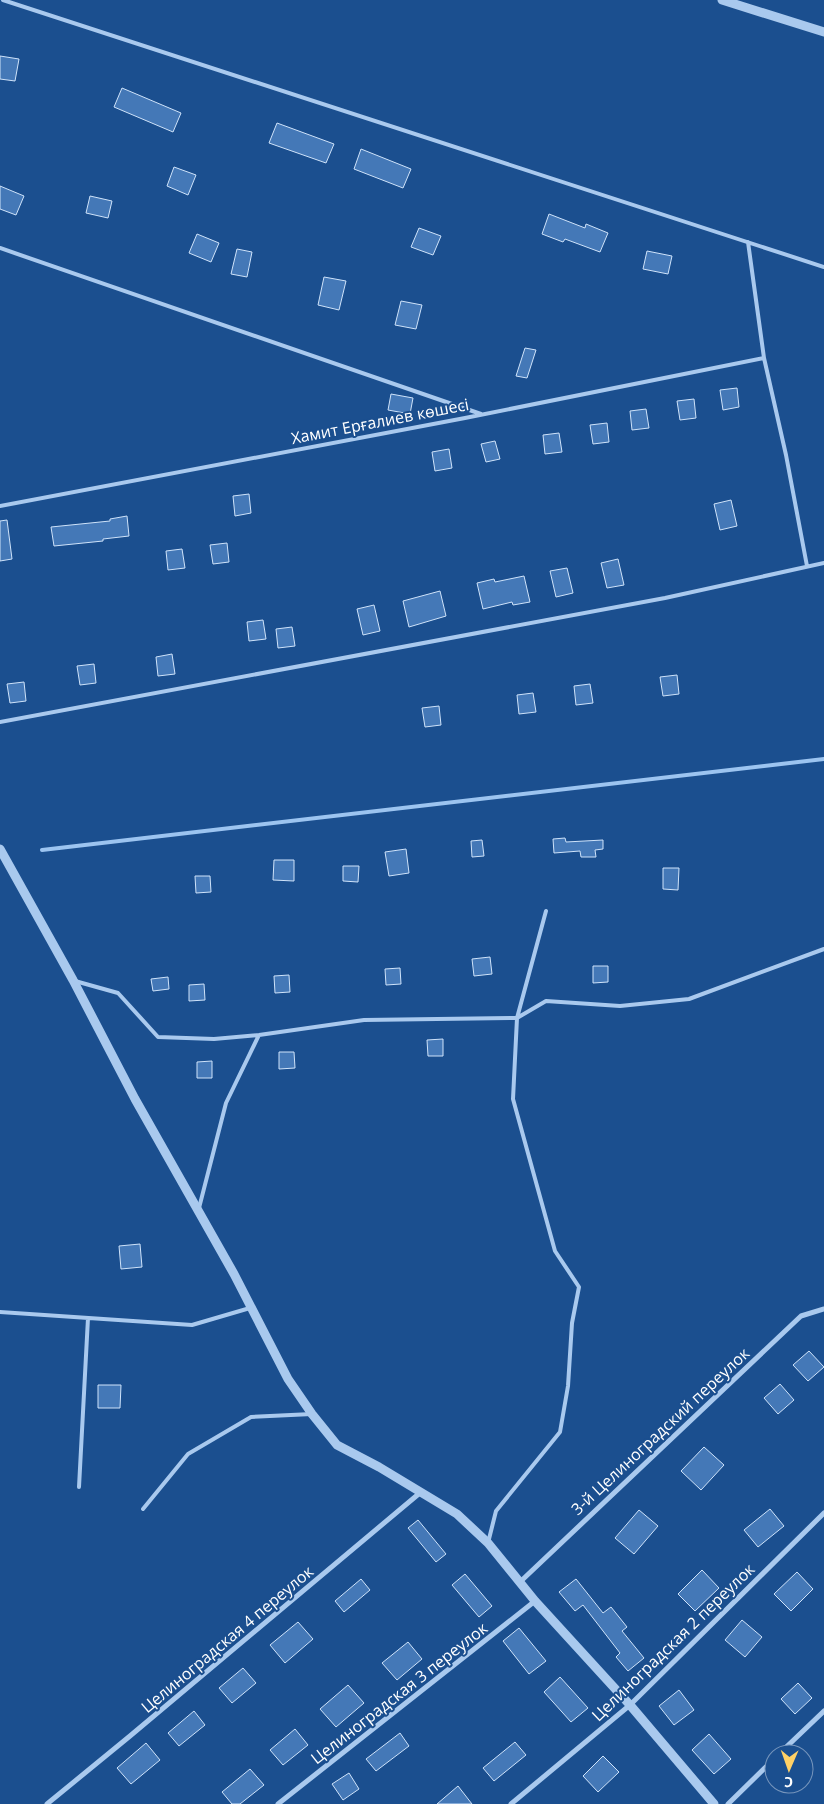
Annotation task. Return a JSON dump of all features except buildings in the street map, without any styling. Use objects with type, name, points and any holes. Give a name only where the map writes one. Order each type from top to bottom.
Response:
[{"type":"street","points":[[722,0],[824,32]]},
{"type":"street","points":[[0,849],[73,980],[135,1099],[252,1308],[288,1378],[312,1414],[337,1445],[379,1467],[456,1514],[488,1543],[535,1601],[630,1705],[714,1804]]},
{"type":"street","name":"3-й Целиноградский переулок","points":[[520,1582],[801,1316],[824,1309]]},
{"type":"street","name":"Целиноградская 4 переулок","points":[[47,1804],[421,1492]]},
{"type":"street","name":"Целиноградская 2 переулок","points":[[512,1804],[630,1705],[824,1513]]},
{"type":"street","name":"Целиноградская 3 переулок","points":[[278,1804],[535,1601]]},
{"type":"street","points":[[789,1744],[824,1711]]},
{"type":"street","points":[[728,1804],[764,1769]]},
{"type":"lane","points":[[3,0],[824,267]]},
{"type":"lane","points":[[748,242],[764,358],[786,455],[807,566]]},
{"type":"lane","points":[[0,248],[480,414]]},
{"type":"lane","name":"Хамит Ерғалиев көшесі","points":[[0,506],[764,358]]},
{"type":"lane","points":[[0,722],[665,598],[824,562]]},
{"type":"lane","points":[[488,1543],[496,1511],[560,1432],[568,1386],[572,1322],[579,1287],[555,1251],[513,1099],[517,1018],[546,911]]},
{"type":"lane","points":[[73,980],[118,993],[158,1037],[214,1039],[259,1035],[364,1020],[517,1018],[546,1001],[620,1006],[689,999],[824,949]]},
{"type":"lane","points":[[198,1210],[226,1103],[259,1035]]},
{"type":"lane","points":[[0,1312],[192,1325],[252,1308]]},
{"type":"lane","points":[[79,1487],[88,1318]]},
{"type":"lane","points":[[143,1509],[188,1454],[251,1418],[312,1414]]},
{"type":"waterway","points":[[42,850],[824,759]]}]
